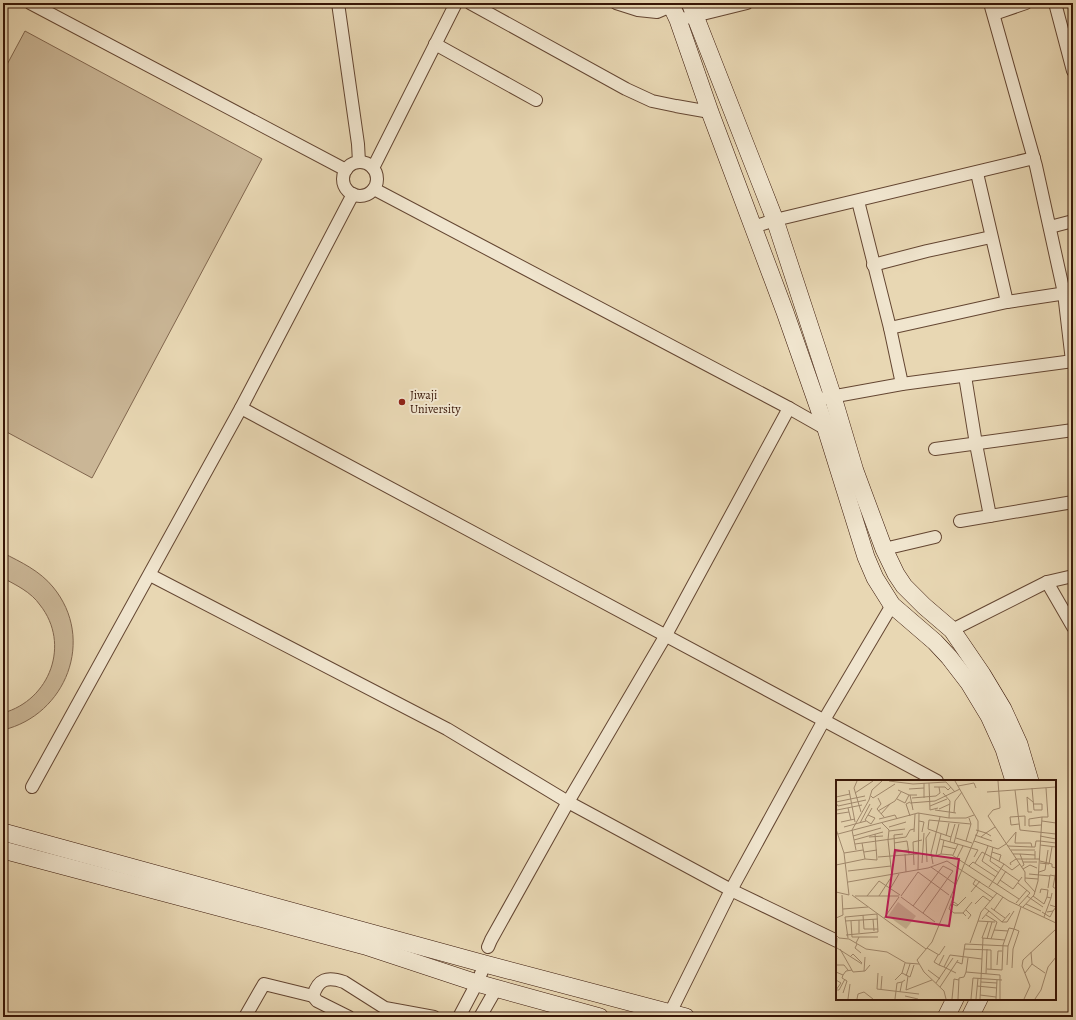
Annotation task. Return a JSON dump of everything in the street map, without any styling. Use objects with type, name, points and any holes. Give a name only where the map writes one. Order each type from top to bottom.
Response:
[{"type":"main road","points":[[675,8],[710,112],[785,312],[816,400],[866,557],[875,578],[892,605],[944,652],[969,683],[989,716],[1004,749],[1014,780]]},
{"type":"main road","points":[[693,9],[775,220],[856,471],[884,549],[896,574],[904,586],[918,601],[952,630],[967,650],[1003,709],[1019,744],[1030,780]]},
{"type":"main road","points":[[921,630],[934,614]]},
{"type":"main road","points":[[3,832],[485,964],[678,1015]]},
{"type":"main road","points":[[3,850],[365,946],[496,989],[600,1017]]},
{"type":"main road","points":[[946,1017],[954,1000]]},
{"type":"main road","points":[[970,1017],[978,1000]]},
{"type":"street","points":[[30,3],[346,170]]},
{"type":"street","points":[[338,3],[358,144],[359,162]]},
{"type":"street","points":[[372,168],[456,3]]},
{"type":"street","points":[[470,3],[626,89],[652,101],[710,112]]},
{"type":"street","points":[[616,3],[648,12],[657,12],[675,8],[693,9],[747,3]]},
{"type":"street","points":[[816,400],[902,384],[1072,361],[1069,293],[1050,226],[1034,158],[992,8],[1026,3]]},
{"type":"street","points":[[1055,3],[1073,70]]},
{"type":"street","points":[[435,44],[536,100]]},
{"type":"street","points":[[753,227],[775,220],[1034,158]]},
{"type":"street","points":[[359,162],[364,162],[372,168],[377,178],[374,189],[369,193],[358,196],[348,191],[343,180],[346,170],[349,166],[359,162]]},
{"type":"street","points":[[977,172],[1007,302]]},
{"type":"street","points":[[374,189],[826,429]]},
{"type":"street","points":[[32,787],[241,408],[353,194]]},
{"type":"street","points":[[858,201],[890,328],[902,384]]},
{"type":"street","points":[[1050,226],[1073,220]]},
{"type":"street","points":[[874,265],[927,251],[991,237]]},
{"type":"street","points":[[890,328],[1007,302],[1069,293]]},
{"type":"street","points":[[965,376],[990,516]]},
{"type":"street","points":[[241,408],[935,780]]},
{"type":"street","points":[[488,947],[568,802],[666,635],[789,408]]},
{"type":"street","points":[[935,449],[1073,430]]},
{"type":"street","points":[[960,521],[1073,502]]},
{"type":"street","points":[[884,549],[935,538]]},
{"type":"street","points":[[150,575],[446,729],[568,802],[731,890],[836,941]]},
{"type":"street","points":[[952,630],[1047,582],[1073,576]]},
{"type":"street","points":[[1047,582],[1073,627]]},
{"type":"street","points":[[678,1015],[731,890],[824,720],[892,605]]},
{"type":"street","points":[[459,1017],[485,964]]},
{"type":"street","points":[[313,996],[314,990],[322,980],[336,979],[344,982],[385,1008],[434,1017]]},
{"type":"street","points":[[245,1017],[264,984],[313,996],[317,1001],[349,1017]]},
{"type":"street","points":[[480,1017],[496,989]]},
{"type":"shaded area","points":[[25,31],[262,159],[92,478],[3,430],[3,72]]},
{"type":"shaded area","points":[[3,553],[23,563],[42,576],[53,587],[66,607],[72,629],[73,651],[68,672],[58,692],[43,709],[25,722],[3,730],[3,713],[19,706],[33,696],[44,683],[51,669],[54,653],[54,636],[49,620],[36,600],[18,586],[3,578]]},
{"type":"place","name":"Jiwaji University","points":[[402,402]]}]
